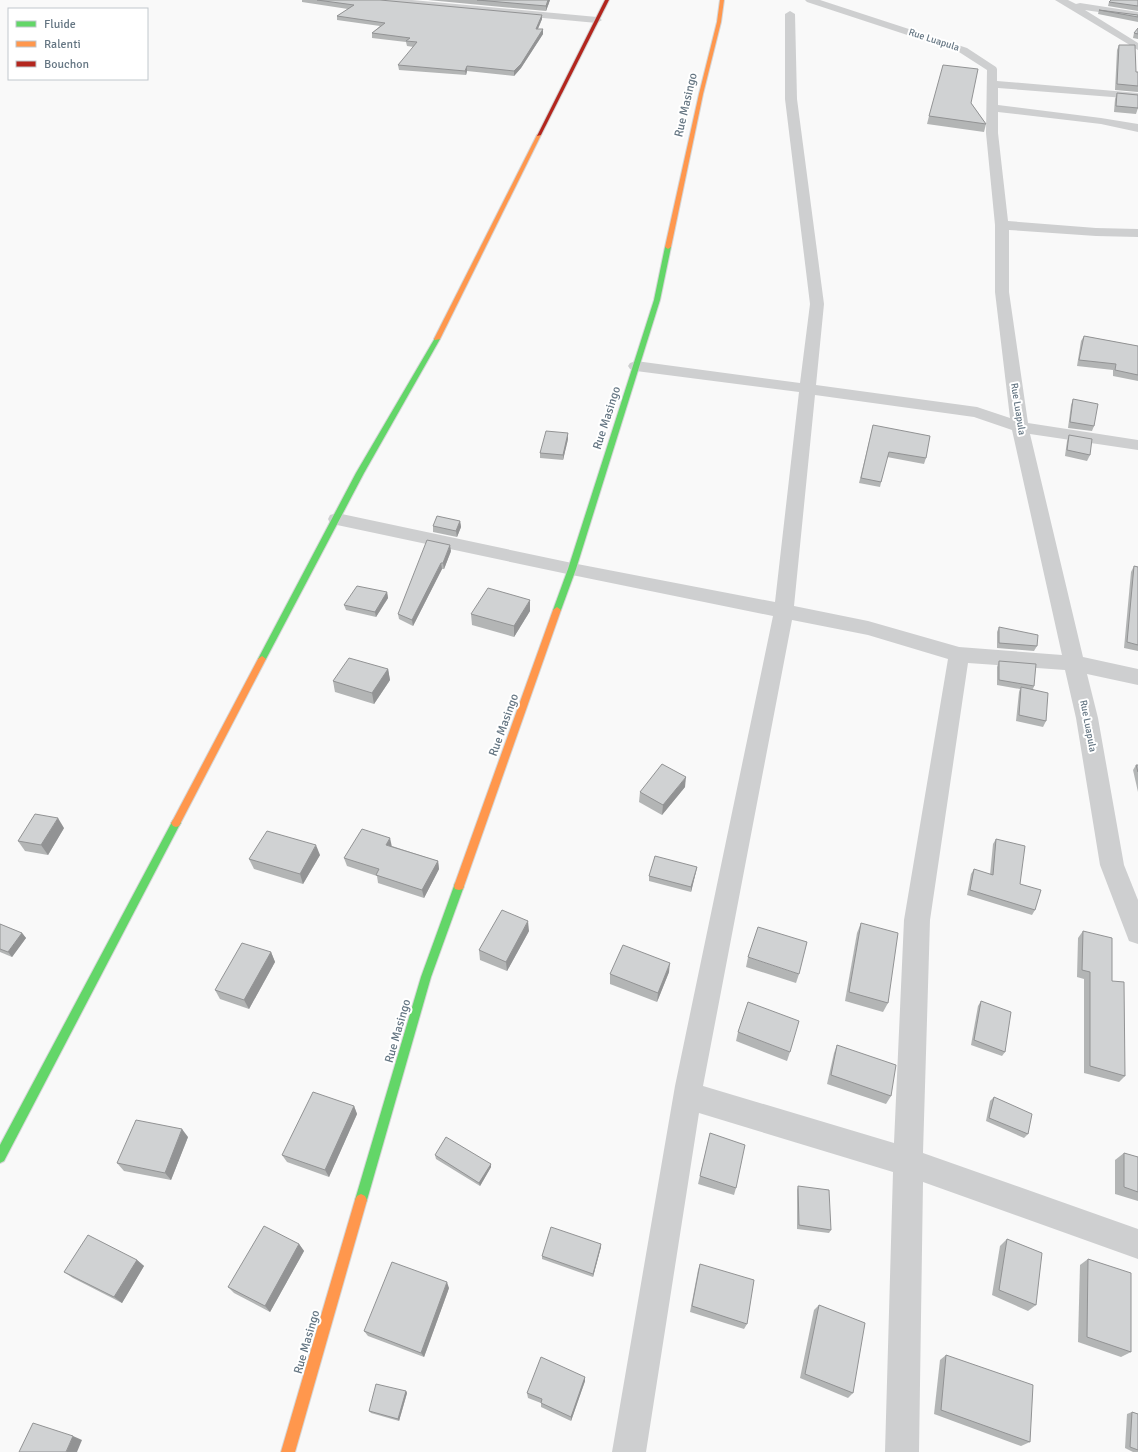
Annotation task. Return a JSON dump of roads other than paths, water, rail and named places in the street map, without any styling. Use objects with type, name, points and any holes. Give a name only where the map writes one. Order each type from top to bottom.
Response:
[{"type":"street","points":[[381,0],[597,20]]},
{"type":"street","points":[[0,1157],[360,473],[430,352],[607,0]]},
{"type":"street","name":"Rue Masingo","points":[[288,1452],[426,977],[572,569],[657,300],[701,94],[719,22],[722,0]]},
{"type":"street","name":"Rue Luapula","points":[[810,0],[963,50],[992,69],[992,133],[1002,225],[1002,292],[1020,427],[1087,718],[1112,865],[1138,932]]},
{"type":"street","points":[[1060,0],[1071,5],[1138,47]]},
{"type":"street","points":[[1071,5],[1135,15],[1138,6]]},
{"type":"street","points":[[629,1452],[688,1096],[784,611],[817,304],[791,99],[790,14]]},
{"type":"street","points":[[992,84],[1138,96]]},
{"type":"street","points":[[992,108],[1101,121],[1138,128]]},
{"type":"street","points":[[1002,225],[1096,232],[1138,232]]},
{"type":"street","points":[[636,366],[977,412],[1020,427],[1138,445]]},
{"type":"street","points":[[337,519],[572,569],[868,628],[959,655],[1074,663],[1138,677]]},
{"type":"street","points":[[902,1452],[908,1162],[917,920],[959,655]]},
{"type":"street","points":[[688,1096],[908,1162],[1138,1244]]}]
